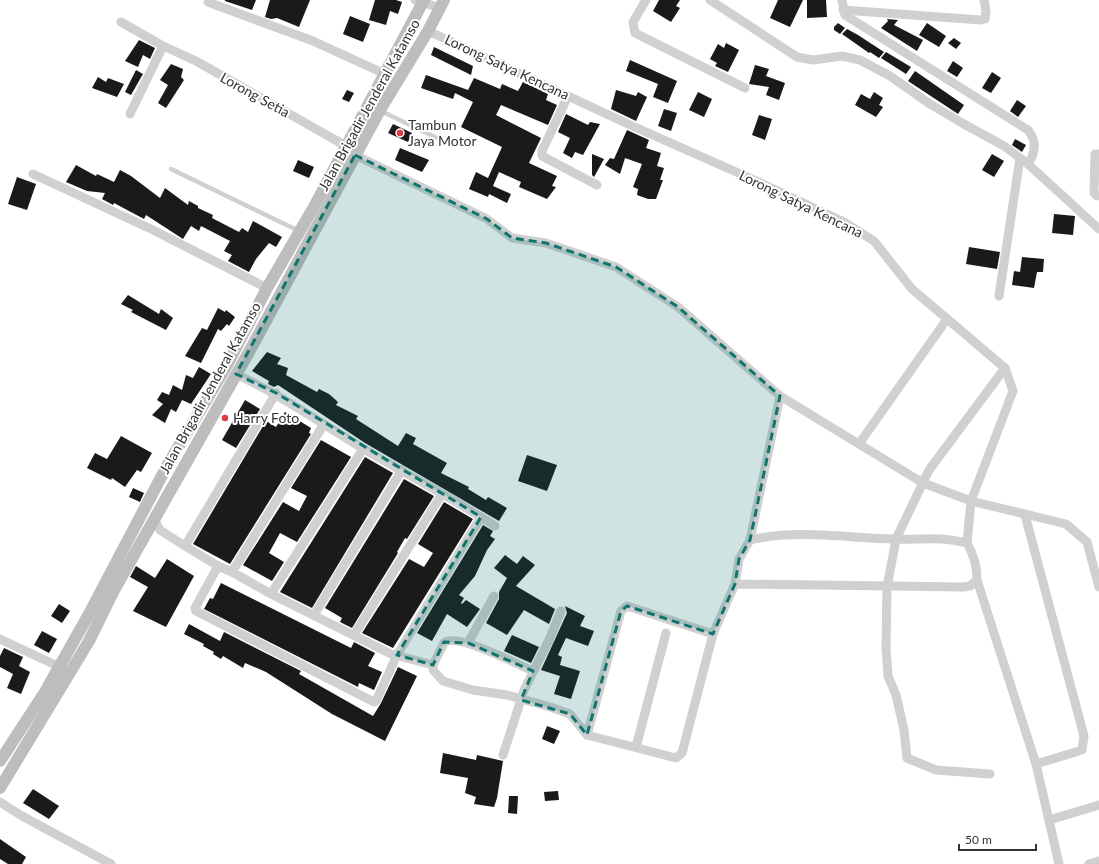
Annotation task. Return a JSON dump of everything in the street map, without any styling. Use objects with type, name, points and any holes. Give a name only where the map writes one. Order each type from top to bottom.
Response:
[{"type":"main road","name":"Jalan Brigadir Jenderal Katamso","points":[[0,788],[50,695],[60,666],[151,500],[168,464],[245,332],[267,288],[385,74],[420,1]]},
{"type":"main road","name":"Jalan Brigadir Jenderal Katamso","points":[[0,761],[50,695],[70,673],[380,110],[442,4]]},
{"type":"main road","points":[[202,408],[213,414]]},
{"type":"street","points":[[646,0],[633,22],[633,29],[635,33],[745,88]]},
{"type":"street","points":[[710,0],[797,57],[813,60],[842,56],[860,60],[890,76],[930,104],[1004,146],[1028,164],[1099,230]]},
{"type":"street","points":[[842,0],[845,15],[1028,130],[1035,142],[1034,154],[1028,164]]},
{"type":"street","points":[[843,10],[981,20],[985,19],[986,16],[984,0]]},
{"type":"street","points":[[420,1],[442,4]]},
{"type":"street","points":[[208,2],[313,41],[385,74]]},
{"type":"street","name":"Lorong Setia","points":[[121,22],[163,46],[196,61],[346,146]]},
{"type":"street","name":"Lorong Satya Kencana","points":[[428,30],[568,96],[752,178],[844,222],[874,241],[912,289],[1005,368]]},
{"type":"street","points":[[130,114],[163,46]]},
{"type":"street","points":[[568,96],[542,151],[542,156],[598,184]]},
{"type":"street","points":[[1097,196],[1094,193],[1095,154],[1099,154]]},
{"type":"street","points":[[355,155],[487,219],[512,238],[546,243],[616,267],[678,307],[780,396],[923,483],[971,502],[1066,524],[1087,542],[1099,587]]},
{"type":"street","points":[[999,296],[1020,158]]},
{"type":"street","points":[[33,174],[153,230],[267,288]]},
{"type":"street","points":[[859,444],[947,319]]},
{"type":"street","points":[[990,774],[936,770],[907,758],[904,730],[896,695],[888,676],[886,648],[887,587],[896,539],[929,470],[1005,368]]},
{"type":"street","points":[[1005,368],[1013,390],[971,502],[966,543],[973,554],[977,570],[977,580],[1036,764],[1059,864]]},
{"type":"street","points":[[236,374],[276,393],[363,449],[402,470],[495,526]]},
{"type":"street","points":[[185,546],[276,393]]},
{"type":"street","points":[[533,671],[468,642],[451,640],[446,641],[433,666],[434,670],[443,681],[456,686],[507,695],[570,714],[587,735],[676,758],[682,753],[713,634],[735,584],[739,559],[750,540],[780,396]]},
{"type":"street","points":[[232,572],[324,424]]},
{"type":"street","points":[[271,594],[363,449]]},
{"type":"street","points":[[314,615],[402,470]]},
{"type":"street","points":[[354,635],[442,494]]},
{"type":"street","points":[[1025,515],[1084,736],[1082,750],[1036,764]]},
{"type":"street","points":[[218,566],[196,608],[196,611],[370,701],[376,701],[397,655],[481,517]]},
{"type":"street","points":[[154,519],[160,530],[218,566],[232,572],[271,594],[391,654],[433,666]]},
{"type":"street","points":[[750,540],[791,535],[896,539],[948,538],[966,543]]},
{"type":"street","points":[[735,584],[963,587],[970,586],[977,580]]},
{"type":"street","points":[[468,642],[494,596]]},
{"type":"street","points":[[587,735],[621,611],[627,606],[713,634]]},
{"type":"street","points":[[503,755],[521,700],[561,611]]},
{"type":"street","points":[[636,748],[666,633]]},
{"type":"street","points":[[0,639],[60,666],[70,673]]},
{"type":"street","points":[[0,802],[22,816],[111,864]]},
{"type":"street","points":[[1049,820],[1099,805]]},
{"type":"street","points":[[1089,864],[1099,861]]},
{"type":"lane","points":[[380,110],[441,140]]},
{"type":"lane","points":[[171,169],[299,231]]},
{"type":"highlighted area","points":[[355,155],[487,219],[512,238],[546,243],[616,267],[678,307],[780,396],[750,540],[739,559],[735,584],[713,634],[627,606],[621,611],[587,735],[570,714],[521,700],[533,671],[468,643],[444,642],[433,665],[397,655],[481,517],[276,393],[236,374]]},
{"type":"building","points":[[225,0],[256,0],[252,10]]},
{"type":"building","points":[[270,0],[310,0],[299,27],[277,18],[271,19],[265,17]]},
{"type":"building","points":[[375,0],[396,0],[402,2],[398,14],[390,11],[386,25],[369,20]]},
{"type":"building","points":[[659,0],[680,0],[676,6],[680,8],[671,22],[653,11]]},
{"type":"building","points":[[778,0],[803,0],[790,27],[770,18]]},
{"type":"building","points":[[807,0],[826,0],[827,17],[807,18]]},
{"type":"building","points":[[350,16],[370,24],[363,42],[343,34]]},
{"type":"building","points":[[887,19],[898,20],[894,25],[923,40],[917,51],[881,28],[888,21]]},
{"type":"building","points":[[838,23],[845,28],[840,34],[834,30],[834,27]]},
{"type":"building","points":[[927,23],[946,36],[939,47],[919,35]]},
{"type":"building","points":[[847,29],[884,52],[879,58],[870,52],[869,53],[842,34]]},
{"type":"building","points":[[954,38],[961,43],[956,49],[948,43]]},
{"type":"building","points":[[139,40],[155,48],[150,59],[143,55],[138,67],[125,61]]},
{"type":"building","points":[[726,43],[739,50],[728,72],[715,66],[717,63],[710,59],[718,44],[724,48]]},
{"type":"building","points":[[434,47],[473,66],[471,75],[431,55]]},
{"type":"building","points":[[886,52],[911,67],[906,74],[881,58]]},
{"type":"building","points":[[630,60],[677,81],[668,103],[653,97],[658,84],[626,71]]},
{"type":"building","points":[[953,61],[963,68],[957,77],[947,71]]},
{"type":"building","points":[[171,64],[183,69],[181,77],[184,80],[166,108],[158,103],[168,85],[160,80]]},
{"type":"building","points":[[755,65],[769,69],[766,76],[785,83],[779,100],[766,95],[769,87],[749,84]]},
{"type":"building","points":[[136,70],[143,74],[131,95],[125,92]]},
{"type":"building","points":[[915,71],[964,105],[958,114],[908,81]]},
{"type":"building","points":[[992,72],[1001,78],[991,93],[982,88]]},
{"type":"building","points":[[426,75],[468,90],[474,78],[500,89],[502,84],[518,91],[523,82],[548,94],[546,100],[557,105],[548,125],[501,105],[496,115],[541,138],[529,163],[557,176],[552,186],[556,187],[547,199],[519,187],[521,182],[499,172],[493,186],[511,194],[507,203],[489,194],[488,197],[469,189],[476,172],[488,178],[502,147],[461,127],[473,102],[455,93],[453,99],[421,88]]},
{"type":"building","points":[[98,77],[106,82],[108,78],[124,84],[117,97],[92,88]]},
{"type":"building","points":[[347,90],[354,93],[349,102],[342,99]]},
{"type":"building","points":[[616,90],[636,96],[638,92],[647,97],[636,121],[611,109]]},
{"type":"building","points":[[698,92],[712,99],[704,117],[689,110]]},
{"type":"building","points":[[874,92],[883,98],[879,105],[883,107],[876,117],[855,105],[861,94],[870,99]]},
{"type":"building","points":[[1017,100],[1026,106],[1018,117],[1010,111]]},
{"type":"building","points":[[664,109],[677,113],[671,131],[658,126]]},
{"type":"building","points":[[566,114],[588,125],[590,122],[600,124],[583,155],[575,152],[572,158],[563,153],[570,138],[558,132]]},
{"type":"building","points":[[759,115],[772,119],[765,140],[752,135]]},
{"type":"building","name":"Tambun Jaya Motor","points":[[393,124],[412,133],[408,142],[388,133]]},
{"type":"building","points":[[627,130],[649,140],[646,148],[661,153],[657,166],[664,168],[660,180],[663,180],[656,199],[648,199],[637,195],[638,189],[633,187],[642,164],[625,158],[620,174],[605,165],[610,158],[614,159]]},
{"type":"building","points":[[1015,139],[1026,145],[1022,152],[1012,145]]},
{"type":"building","points":[[400,148],[429,160],[422,172],[395,160]]},
{"type":"building","points":[[592,154],[604,159],[594,177],[592,175]]},
{"type":"building","points":[[992,154],[1004,161],[994,177],[982,170]]},
{"type":"building","points":[[298,160],[314,167],[309,178],[293,171]]},
{"type":"building","points":[[76,165],[96,176],[97,174],[114,182],[120,170],[131,176],[160,198],[165,188],[188,205],[189,201],[198,206],[198,208],[213,215],[212,218],[239,232],[242,228],[248,232],[253,221],[282,237],[276,247],[269,243],[256,259],[249,272],[228,261],[232,255],[224,251],[230,241],[201,226],[199,231],[191,226],[183,239],[146,215],[144,219],[114,203],[113,205],[102,199],[105,193],[87,191],[66,182]]},
{"type":"building","points":[[17,177],[36,184],[27,210],[8,204]]},
{"type":"building","points":[[1054,214],[1075,216],[1073,235],[1052,233]]},
{"type":"building","points":[[969,247],[1000,252],[997,269],[966,264]]},
{"type":"building","points":[[1022,257],[1044,259],[1043,272],[1037,272],[1034,288],[1012,285],[1014,271],[1020,272]]},
{"type":"building","points":[[128,295],[159,314],[161,309],[173,318],[166,330],[131,312],[133,310],[121,304]]},
{"type":"building","points":[[218,308],[225,312],[226,310],[235,317],[229,326],[227,324],[221,331],[218,329],[201,363],[185,356],[202,328],[207,330]]},
{"type":"building","points":[[267,352],[281,358],[277,364],[288,368],[286,375],[317,392],[319,389],[329,394],[338,402],[336,405],[358,416],[356,419],[398,446],[406,433],[416,438],[413,444],[447,463],[441,473],[469,487],[468,489],[486,500],[488,497],[507,508],[499,521],[365,443],[278,385],[274,387],[268,384],[269,381],[252,371]]},
{"type":"building","points":[[199,367],[211,374],[191,404],[182,400],[176,412],[171,409],[165,423],[152,415],[163,404],[157,400],[162,392],[169,395],[173,385],[182,390],[186,375],[193,378]]},
{"type":"building","points":[[245,400],[260,409],[236,448],[222,440]]},
{"type":"building","points":[[285,412],[311,428],[309,433],[311,434],[230,564],[193,544],[266,421],[276,427]]},
{"type":"building","points":[[121,436],[152,453],[141,472],[137,470],[125,487],[112,478],[111,480],[87,468],[95,453],[107,459]]},
{"type":"building","points":[[321,440],[351,457],[297,542],[280,533],[269,553],[284,562],[272,581],[243,565],[283,502],[299,511],[307,496],[291,488]]},
{"type":"building","points":[[527,455],[557,465],[547,491],[518,481]]},
{"type":"building","points":[[365,457],[393,473],[312,608],[280,592]]},
{"type":"building","points":[[404,479],[434,496],[407,539],[405,538],[397,552],[398,553],[352,628],[340,622],[342,618],[325,608]]},
{"type":"building","points":[[133,488],[144,493],[140,502],[129,497]]},
{"type":"building","points":[[444,502],[473,519],[393,648],[362,633],[409,559],[424,567],[433,553],[418,544]]},
{"type":"building","points":[[483,525],[493,531],[490,536],[495,539],[487,550],[475,576],[459,595],[464,598],[461,603],[462,604],[466,600],[480,609],[467,627],[447,614],[432,641],[417,633]]},
{"type":"building","points":[[505,555],[517,564],[523,556],[535,565],[516,586],[555,609],[549,624],[524,610],[507,635],[486,623],[499,599],[499,592],[507,578],[494,568]]},
{"type":"building","points":[[167,559],[194,576],[166,627],[133,611],[148,587],[130,577],[136,566],[155,578]]},
{"type":"building","points":[[221,583],[351,648],[354,642],[375,653],[368,666],[382,672],[374,690],[359,683],[358,687],[204,609],[210,598],[213,599]]},
{"type":"building","points":[[59,604],[70,611],[62,623],[51,616]]},
{"type":"building","points":[[565,606],[585,616],[580,626],[594,631],[588,646],[566,638],[558,655],[562,657],[560,665],[580,671],[571,699],[554,694],[560,676],[541,670],[567,613]]},
{"type":"building","points":[[189,624],[220,641],[224,632],[301,671],[299,674],[373,716],[381,703],[398,667],[417,676],[385,741],[332,714],[266,672],[245,663],[243,668],[223,656],[221,659],[213,654],[214,652],[203,646],[204,644],[184,634]]},
{"type":"building","points":[[42,631],[57,639],[49,653],[34,645]]},
{"type":"building","points":[[512,635],[539,647],[531,663],[504,651]]},
{"type":"building","points":[[4,648],[23,657],[19,666],[30,672],[21,694],[7,688],[13,674],[0,667],[0,656]]},
{"type":"building","points":[[547,726],[560,731],[554,744],[542,739]]},
{"type":"building","points":[[443,753],[476,760],[477,755],[503,761],[497,798],[494,807],[474,804],[476,797],[465,793],[468,778],[440,773]]},
{"type":"building","points":[[33,789],[59,806],[49,819],[23,803]]},
{"type":"building","points":[[558,791],[559,800],[545,801],[544,792]]},
{"type":"building","points":[[509,796],[518,796],[517,814],[508,813]]},
{"type":"building","points":[[0,839],[26,857],[22,864],[8,864],[0,859]]},
{"type":"place","name":"Tambun Jaya Motor","points":[[400,133]]},
{"type":"place","name":"Harry Foto","points":[[225,418]]}]
